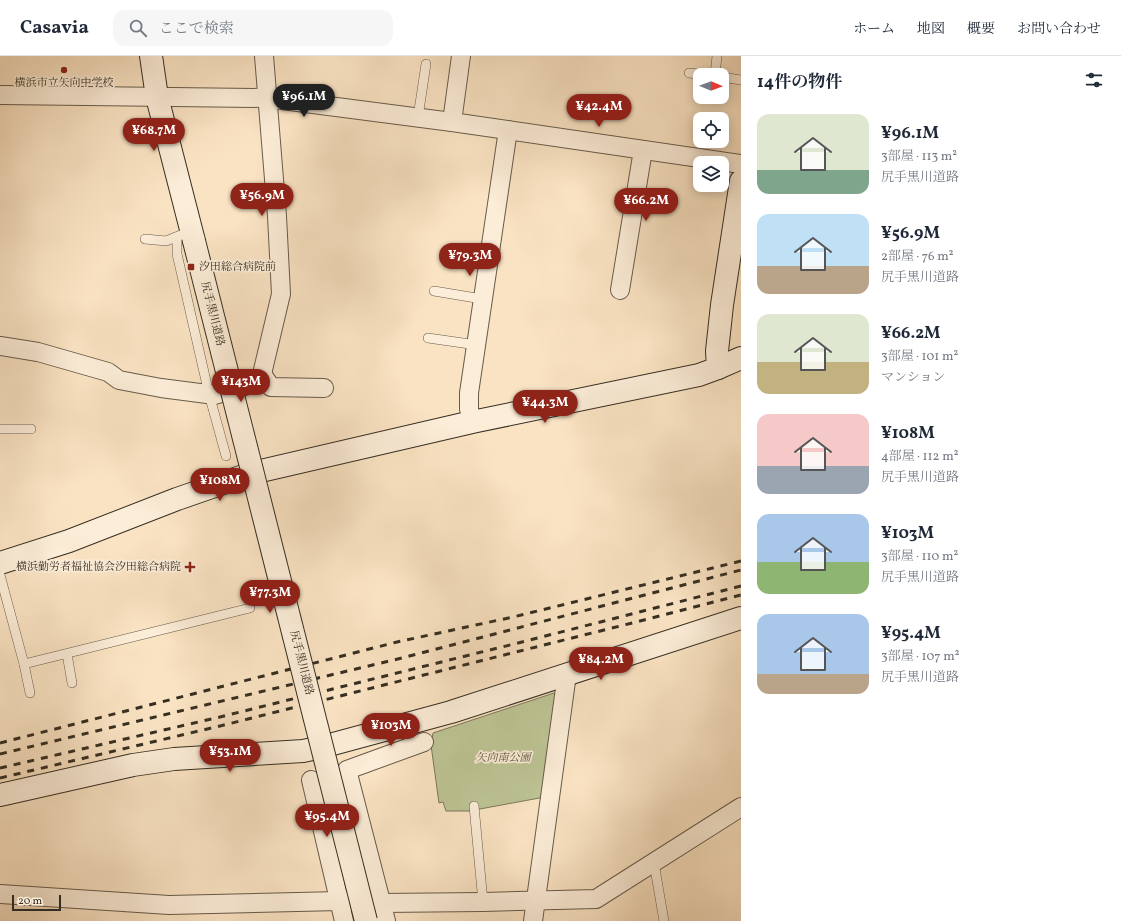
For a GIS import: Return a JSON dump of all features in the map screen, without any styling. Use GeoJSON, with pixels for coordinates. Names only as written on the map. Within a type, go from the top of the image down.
{"type":"FeatureCollection","features":[{"type":"Feature","properties":{"kind":"street","name":"尻手黒川道路"},"geometry":{"type":"LineString","coordinates":[[151,56],[157,97],[187,236],[252,473],[366,921]]}},
{"type":"Feature","properties":{"kind":"street"},"geometry":{"type":"LineString","coordinates":[[0,346],[45,354],[108,372],[119,380],[161,388],[215,395],[258,382],[262,374],[281,294],[277,216],[264,56]]}},
{"type":"Feature","properties":{"kind":"street"},"geometry":{"type":"LineString","coordinates":[[452,122],[460,56]]}},
{"type":"Feature","properties":{"kind":"street"},"geometry":{"type":"LineString","coordinates":[[0,95],[267,98],[418,117],[741,164]]}},
{"type":"Feature","properties":{"kind":"street"},"geometry":{"type":"LineString","coordinates":[[472,422],[469,409],[469,393],[508,130]]}},
{"type":"Feature","properties":{"kind":"street"},"geometry":{"type":"LineString","coordinates":[[620,290],[643,150]]}},
{"type":"Feature","properties":{"kind":"street"},"geometry":{"type":"LineString","coordinates":[[718,368],[717,351],[722,304],[741,181]]}},
{"type":"Feature","properties":{"kind":"street"},"geometry":{"type":"LineString","coordinates":[[0,563],[69,541],[177,499],[252,473],[472,422],[699,375],[741,358]]}},
{"type":"Feature","properties":{"kind":"street"},"geometry":{"type":"LineString","coordinates":[[262,374],[271,387],[324,388]]}},
{"type":"Feature","properties":{"kind":"street"},"geometry":{"type":"LineString","coordinates":[[0,795],[133,765],[174,759],[303,751],[322,747],[451,712],[741,618]]}},
{"type":"Feature","properties":{"kind":"street"},"geometry":{"type":"LineString","coordinates":[[533,921],[567,674]]}},
{"type":"Feature","properties":{"kind":"street"},"geometry":{"type":"LineString","coordinates":[[386,921],[347,770],[424,742]]}},
{"type":"Feature","properties":{"kind":"street"},"geometry":{"type":"LineString","coordinates":[[311,780],[342,914]]}},
{"type":"Feature","properties":{"kind":"street"},"geometry":{"type":"LineString","coordinates":[[0,894],[342,914],[381,903],[596,899],[741,807]]}},
{"type":"Feature","properties":{"kind":"lane"},"geometry":{"type":"LineString","coordinates":[[716,68],[717,56]]}},
{"type":"Feature","properties":{"kind":"lane"},"geometry":{"type":"LineString","coordinates":[[418,117],[426,64]]}},
{"type":"Feature","properties":{"kind":"lane"},"geometry":{"type":"LineString","coordinates":[[689,73],[693,73]]}},
{"type":"Feature","properties":{"kind":"lane"},"geometry":{"type":"LineString","coordinates":[[729,78],[741,80]]}},
{"type":"Feature","properties":{"kind":"lane"},"geometry":{"type":"LineString","coordinates":[[145,239],[166,241],[187,236]]}},
{"type":"Feature","properties":{"kind":"lane"},"geometry":{"type":"LineString","coordinates":[[187,236],[177,254],[209,394],[226,456]]}},
{"type":"Feature","properties":{"kind":"lane"},"geometry":{"type":"LineString","coordinates":[[434,291],[482,299]]}},
{"type":"Feature","properties":{"kind":"lane"},"geometry":{"type":"LineString","coordinates":[[428,338],[477,345]]}},
{"type":"Feature","properties":{"kind":"lane"},"geometry":{"type":"LineString","coordinates":[[0,429],[30,429]]}},
{"type":"Feature","properties":{"kind":"lane"},"geometry":{"type":"LineString","coordinates":[[0,575],[24,664],[30,693]]}},
{"type":"Feature","properties":{"kind":"lane"},"geometry":{"type":"LineString","coordinates":[[24,664],[250,608]]}},
{"type":"Feature","properties":{"kind":"lane"},"geometry":{"type":"LineString","coordinates":[[67,654],[72,683]]}},
{"type":"Feature","properties":{"kind":"lane"},"geometry":{"type":"LineString","coordinates":[[474,806],[483,902]]}},
{"type":"Feature","properties":{"kind":"lane"},"geometry":{"type":"LineString","coordinates":[[654,863],[664,921]]}},
{"type":"Feature","properties":{"kind":"green space","name":"矢向南公園"},"geometry":{"type":"Polygon","coordinates":[[[554,693],[558,695],[545,797],[469,811],[446,811],[443,802],[439,803],[431,745],[433,733],[554,693]]]}},
{"type":"Feature","properties":{"kind":"railway"},"geometry":{"type":"LineString","coordinates":[[0,743],[397,642],[513,617],[741,561]]}},
{"type":"Feature","properties":{"kind":"railway"},"geometry":{"type":"LineString","coordinates":[[0,754],[402,658],[741,570]]}},
{"type":"Feature","properties":{"kind":"railway"},"geometry":{"type":"LineString","coordinates":[[0,768],[220,717],[741,586]]}},
{"type":"Feature","properties":{"kind":"railway"},"geometry":{"type":"LineString","coordinates":[[0,778],[220,726],[741,595]]}},
{"type":"Feature","properties":{"kind":"place","name":"横浜市立矢向中学校"},"geometry":{"type":"Point","coordinates":[64,70]}},
{"type":"Feature","properties":{"kind":"place","name":"汐田総合病院前"},"geometry":{"type":"Point","coordinates":[191,267]}},
{"type":"Feature","properties":{"kind":"place","name":"横浜勤労者福祉協会汐田総合病院"},"geometry":{"type":"Point","coordinates":[190,567]}}]}
